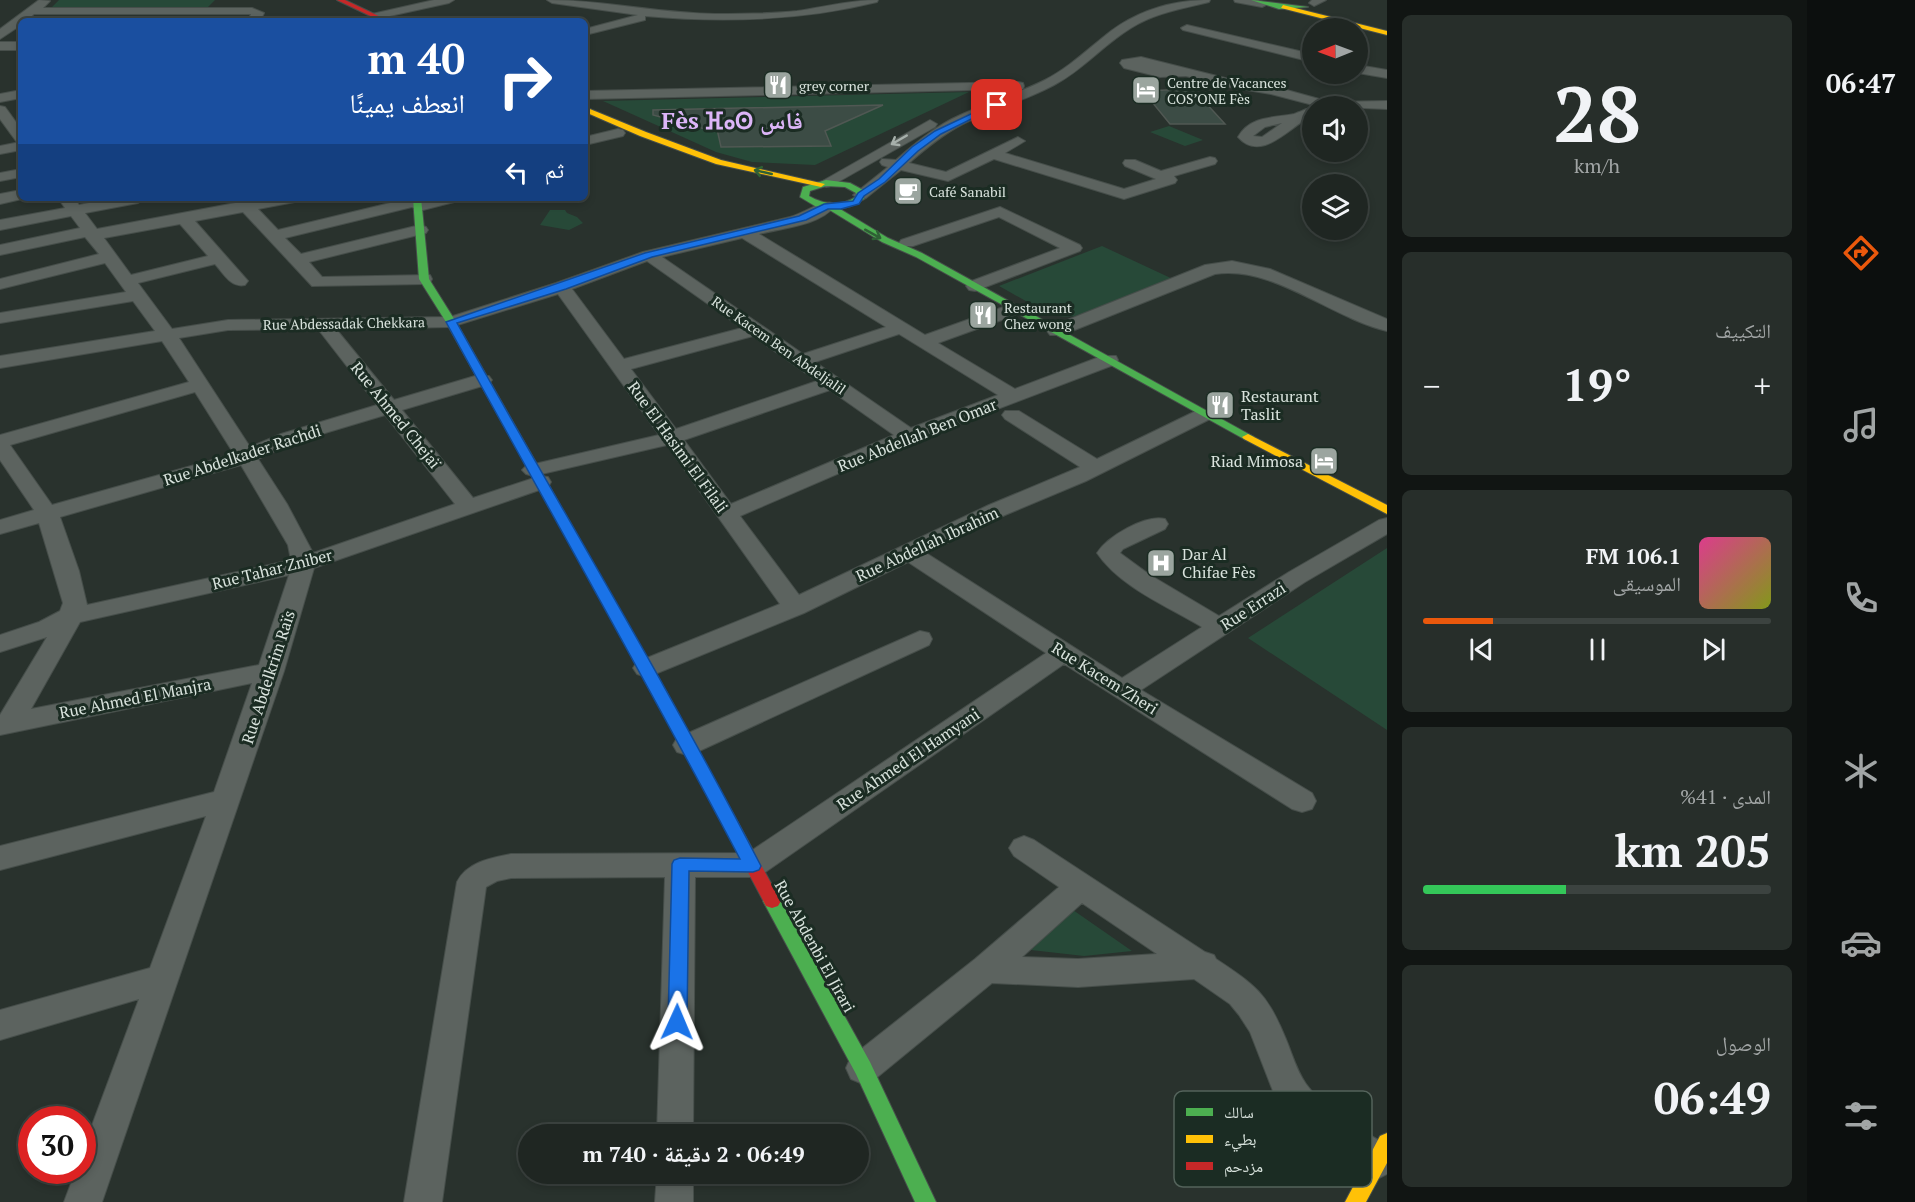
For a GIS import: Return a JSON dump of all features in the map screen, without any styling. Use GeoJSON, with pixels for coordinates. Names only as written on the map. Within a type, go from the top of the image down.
{"type":"FeatureCollection","features":[{"type":"Feature","properties":{"kind":"street"},"geometry":{"type":"LineString","coordinates":[[23,18],[47,0]]}},
{"type":"Feature","properties":{"kind":"street"},"geometry":{"type":"LineString","coordinates":[[208,11],[218,0]]}},
{"type":"Feature","properties":{"kind":"street"},"geometry":{"type":"LineString","coordinates":[[322,0],[374,18]]}},
{"type":"Feature","properties":{"kind":"street"},"geometry":{"type":"LineString","coordinates":[[340,0],[375,18]]}},
{"type":"Feature","properties":{"kind":"street"},"geometry":{"type":"LineString","coordinates":[[381,18],[449,0]]}},
{"type":"Feature","properties":{"kind":"street"},"geometry":{"type":"LineString","coordinates":[[552,0],[713,17],[787,15],[873,0]]}},
{"type":"Feature","properties":{"kind":"street"},"geometry":{"type":"LineString","coordinates":[[585,0],[657,12],[765,11],[811,7],[846,0]]}},
{"type":"Feature","properties":{"kind":"street"},"geometry":{"type":"LineString","coordinates":[[1173,0],[1122,18],[1096,35],[1070,59],[1018,86],[922,127],[824,183],[806,189],[799,196],[829,206],[869,232],[919,255],[1205,414],[1387,510]]}},
{"type":"Feature","properties":{"kind":"street"},"geometry":{"type":"LineString","coordinates":[[829,206],[859,198],[882,181],[915,149],[955,123],[1061,76],[1129,24],[1158,11],[1205,0]]}},
{"type":"Feature","properties":{"kind":"street"},"geometry":{"type":"LineString","coordinates":[[1239,0],[1283,7],[1387,33]]}},
{"type":"Feature","properties":{"kind":"street"},"geometry":{"type":"LineString","coordinates":[[1283,7],[1298,8],[1315,2],[1350,18],[1387,27]]}},
{"type":"Feature","properties":{"kind":"street"},"geometry":{"type":"LineString","coordinates":[[32,11],[257,12],[256,18]]}},
{"type":"Feature","properties":{"kind":"street"},"geometry":{"type":"LineString","coordinates":[[101,18],[109,11]]}},
{"type":"Feature","properties":{"kind":"street"},"geometry":{"type":"LineString","coordinates":[[179,18],[186,11]]}},
{"type":"Feature","properties":{"kind":"street"},"geometry":{"type":"LineString","coordinates":[[588,29],[657,12]]}},
{"type":"Feature","properties":{"kind":"street"},"geometry":{"type":"LineString","coordinates":[[0,35],[18,22]]}},
{"type":"Feature","properties":{"kind":"street"},"geometry":{"type":"LineString","coordinates":[[1187,28],[1302,56]]}},
{"type":"Feature","properties":{"kind":"street"},"geometry":{"type":"LineString","coordinates":[[0,46],[18,46]]}},
{"type":"Feature","properties":{"kind":"street"},"geometry":{"type":"LineString","coordinates":[[1368,71],[1387,74]]}},
{"type":"Feature","properties":{"kind":"street"},"geometry":{"type":"LineString","coordinates":[[1184,73],[1229,84],[1272,90],[1302,99]]}},
{"type":"Feature","properties":{"kind":"street"},"geometry":{"type":"LineString","coordinates":[[588,95],[1018,86]]}},
{"type":"Feature","properties":{"kind":"street"},"geometry":{"type":"LineString","coordinates":[[0,98],[18,95]]}},
{"type":"Feature","properties":{"kind":"street"},"geometry":{"type":"LineString","coordinates":[[1368,105],[1387,105]]}},
{"type":"Feature","properties":{"kind":"street"},"geometry":{"type":"LineString","coordinates":[[0,110],[18,134]]}},
{"type":"Feature","properties":{"kind":"street"},"geometry":{"type":"LineString","coordinates":[[588,110],[643,134],[719,162],[824,183],[847,185],[856,189],[859,198],[869,212]]}},
{"type":"Feature","properties":{"kind":"street"},"geometry":{"type":"LineString","coordinates":[[588,119],[712,171],[746,182]]}},
{"type":"Feature","properties":{"kind":"street"},"geometry":{"type":"LineString","coordinates":[[588,140],[618,133]]}},
{"type":"Feature","properties":{"kind":"street"},"geometry":{"type":"LineString","coordinates":[[870,158],[948,177],[1018,141]]}},
{"type":"Feature","properties":{"kind":"street"},"geometry":{"type":"LineString","coordinates":[[0,150],[18,147]]}},
{"type":"Feature","properties":{"kind":"street"},"geometry":{"type":"LineString","coordinates":[[993,154],[1124,194],[1170,180],[1130,163]]}},
{"type":"Feature","properties":{"kind":"street"},"geometry":{"type":"LineString","coordinates":[[1160,176],[1210,161]]}},
{"type":"Feature","properties":{"kind":"street"},"geometry":{"type":"LineString","coordinates":[[0,177],[18,173]]}},
{"type":"Feature","properties":{"kind":"street"},"geometry":{"type":"LineString","coordinates":[[0,199],[18,196]]}},
{"type":"Feature","properties":{"kind":"street"},"geometry":{"type":"LineString","coordinates":[[0,225],[70,204],[104,201]]}},
{"type":"Feature","properties":{"kind":"street"},"geometry":{"type":"LineString","coordinates":[[179,201],[188,217],[239,281]]}},
{"type":"Feature","properties":{"kind":"street"},"geometry":{"type":"LineString","coordinates":[[0,250],[188,217],[254,202],[274,236],[318,282],[424,279]]}},
{"type":"Feature","properties":{"kind":"street"},"geometry":{"type":"LineString","coordinates":[[274,236],[418,202]]}},
{"type":"Feature","properties":{"kind":"street","name":"Rue Abdenbi El Jirari"},"geometry":{"type":"LineString","coordinates":[[418,202],[424,279],[452,322],[482,380],[646,668],[863,1068],[926,1202]]}},
{"type":"Feature","properties":{"kind":"street"},"geometry":{"type":"LineString","coordinates":[[70,204],[168,336],[200,385],[299,545],[304,564]]}},
{"type":"Feature","properties":{"kind":"street","name":"Rue Abdessadak Chekkara"},"geometry":{"type":"LineString","coordinates":[[0,362],[228,325],[452,322],[649,255],[802,218],[829,206]]}},
{"type":"Feature","properties":{"kind":"street"},"geometry":{"type":"LineString","coordinates":[[907,243],[1000,212],[1074,248],[975,286]]}},
{"type":"Feature","properties":{"kind":"street"},"geometry":{"type":"LineString","coordinates":[[883,222],[919,255]]}},
{"type":"Feature","properties":{"kind":"street"},"geometry":{"type":"LineString","coordinates":[[298,260],[420,230]]}},
{"type":"Feature","properties":{"kind":"street"},"geometry":{"type":"LineString","coordinates":[[744,232],[922,342],[1095,467]]}},
{"type":"Feature","properties":{"kind":"street","name":"Rue Kacem Ben Abdeljalil"},"geometry":{"type":"LineString","coordinates":[[649,255],[909,436]]}},
{"type":"Feature","properties":{"kind":"street"},"geometry":{"type":"LineString","coordinates":[[0,284],[108,257]]}},
{"type":"Feature","properties":{"kind":"street"},"geometry":{"type":"LineString","coordinates":[[0,318],[132,288],[219,258]]}},
{"type":"Feature","properties":{"kind":"street"},"geometry":{"type":"LineString","coordinates":[[1056,331],[1211,269],[1224,266],[1241,267],[1264,273],[1387,326]]}},
{"type":"Feature","properties":{"kind":"street","name":"Rue El Hasimi El Filali"},"geometry":{"type":"LineString","coordinates":[[562,286],[795,607]]}},
{"type":"Feature","properties":{"kind":"street"},"geometry":{"type":"LineString","coordinates":[[922,342],[1016,309]]}},
{"type":"Feature","properties":{"kind":"street","name":"Rue Ahmed Chejaï"},"geometry":{"type":"LineString","coordinates":[[323,324],[468,506]]}},
{"type":"Feature","properties":{"kind":"street"},"geometry":{"type":"LineString","coordinates":[[802,360],[900,328]]}},
{"type":"Feature","properties":{"kind":"street"},"geometry":{"type":"LineString","coordinates":[[620,366],[758,329]]}},
{"type":"Feature","properties":{"kind":"street","name":"Rue Abdellah Ben Omar"},"geometry":{"type":"LineString","coordinates":[[727,514],[909,436],[1013,406],[1109,360]]}},
{"type":"Feature","properties":{"kind":"street","name":"Rue Abdelkader Rachdi"},"geometry":{"type":"LineString","coordinates":[[0,527],[246,457],[288,438],[482,380]]}},
{"type":"Feature","properties":{"kind":"street","name":"Rue Tahar Zniber"},"geometry":{"type":"LineString","coordinates":[[0,644],[48,628],[71,616],[304,564],[468,506],[536,476],[671,438],[833,382]]}},
{"type":"Feature","properties":{"kind":"street"},"geometry":{"type":"LineString","coordinates":[[5,724],[71,616],[75,603],[48,515],[0,443],[200,385]]}},
{"type":"Feature","properties":{"kind":"street","name":"Rue Abdellah Ibrahim"},"geometry":{"type":"LineString","coordinates":[[646,668],[795,607],[1205,414]]}},
{"type":"Feature","properties":{"kind":"street"},"geometry":{"type":"LineString","coordinates":[[1156,524],[1115,544],[1108,553],[1110,557],[1125,570],[1220,627]]}},
{"type":"Feature","properties":{"kind":"street","name":"Rue Errazi"},"geometry":{"type":"LineString","coordinates":[[1122,690],[1297,577],[1387,525]]}},
{"type":"Feature","properties":{"kind":"street","name":"Rue Kacem Zheri"},"geometry":{"type":"LineString","coordinates":[[910,553],[1063,653],[1302,801]]}},
{"type":"Feature","properties":{"kind":"street","name":"Rue Abdelkrim Raïs"},"geometry":{"type":"LineString","coordinates":[[83,1202],[160,979],[226,801],[271,671],[304,564]]}},
{"type":"Feature","properties":{"kind":"street"},"geometry":{"type":"LineString","coordinates":[[687,745],[920,639]]}},
{"type":"Feature","properties":{"kind":"street","name":"Rue Ahmed El Hamyani"},"geometry":{"type":"LineString","coordinates":[[753,866],[1063,653]]}},
{"type":"Feature","properties":{"kind":"street","name":"Rue Ahmed El Manjra"},"geometry":{"type":"LineString","coordinates":[[5,724],[271,671]]}},
{"type":"Feature","properties":{"kind":"street"},"geometry":{"type":"LineString","coordinates":[[0,858],[226,801]]}},
{"type":"Feature","properties":{"kind":"street"},"geometry":{"type":"LineString","coordinates":[[1024,848],[1203,965],[1242,994],[1257,1010],[1266,1026],[1286,1082],[1292,1091]]}},
{"type":"Feature","properties":{"kind":"street"},"geometry":{"type":"LineString","coordinates":[[675,1124],[680,864]]}},
{"type":"Feature","properties":{"kind":"street"},"geometry":{"type":"LineString","coordinates":[[423,1202],[472,882],[477,876],[491,870],[511,866],[680,864],[753,866]]}},
{"type":"Feature","properties":{"kind":"street"},"geometry":{"type":"LineString","coordinates":[[863,1068],[986,969],[1080,886]]}},
{"type":"Feature","properties":{"kind":"street"},"geometry":{"type":"LineString","coordinates":[[986,969],[1078,973],[1203,965]]}},
{"type":"Feature","properties":{"kind":"street"},"geometry":{"type":"LineString","coordinates":[[0,1025],[160,979]]}},
{"type":"Feature","properties":{"kind":"street"},"geometry":{"type":"LineString","coordinates":[[1372,1172],[1383,1152]]}},
{"type":"Feature","properties":{"kind":"street"},"geometry":{"type":"LineString","coordinates":[[674,1202],[675,1184]]}},
{"type":"Feature","properties":{"kind":"street"},"geometry":{"type":"LineString","coordinates":[[1355,1202],[1363,1187]]}},
{"type":"Feature","properties":{"kind":"green space"},"geometry":{"type":"Polygon","coordinates":[[[59,0],[215,0],[205,10],[49,10],[59,0]]]}},
{"type":"Feature","properties":{"kind":"green space"},"geometry":{"type":"Polygon","coordinates":[[[969,92],[815,165],[752,162],[716,152],[603,101],[969,92]]]}},
{"type":"Feature","properties":{"kind":"green space"},"geometry":{"type":"Polygon","coordinates":[[[1169,126],[1203,140],[1185,146],[1150,132],[1169,126]]]}},
{"type":"Feature","properties":{"kind":"green space"},"geometry":{"type":"Polygon","coordinates":[[[550,210],[565,210],[583,223],[569,230],[540,225],[550,210]]]}},
{"type":"Feature","properties":{"kind":"green space"},"geometry":{"type":"Polygon","coordinates":[[[1102,246],[1175,280],[1096,312],[1065,316],[1045,311],[999,286],[1102,246]]]}},
{"type":"Feature","properties":{"kind":"green space"},"geometry":{"type":"Polygon","coordinates":[[[1387,548],[1387,730],[1248,638],[1387,548]]]}},
{"type":"Feature","properties":{"kind":"green space"},"geometry":{"type":"Polygon","coordinates":[[[1073,910],[1132,951],[1084,956],[1031,950],[1073,910]]]}},
{"type":"Feature","properties":{"kind":"building"},"geometry":{"type":"Polygon","coordinates":[[[1193,89],[1225,124],[1170,124],[1143,91],[1193,89]]]}},
{"type":"Feature","properties":{"kind":"building"},"geometry":{"type":"Polygon","coordinates":[[[883,105],[825,131],[831,146],[721,147],[717,129],[705,129],[653,115],[653,110],[883,105]]]}},
{"type":"Feature","properties":{"kind":"traffic: fast"},"geometry":{"type":"LineString","coordinates":[[1254,0],[1279,7],[1305,7]]}},
{"type":"Feature","properties":{"kind":"traffic: fast"},"geometry":{"type":"LineString","coordinates":[[826,183],[847,185],[860,192],[861,197],[847,205],[833,207],[818,204],[804,197],[806,189],[826,183]]}},
{"type":"Feature","properties":{"kind":"traffic: fast"},"geometry":{"type":"LineString","coordinates":[[417,201],[424,279],[451,322],[661,695]]}},
{"type":"Feature","properties":{"kind":"traffic: fast"},"geometry":{"type":"LineString","coordinates":[[831,207],[885,240],[919,255],[1248,437]]}},
{"type":"Feature","properties":{"kind":"traffic: fast"},"geometry":{"type":"LineString","coordinates":[[772,901],[863,1068],[926,1202]]}},
{"type":"Feature","properties":{"kind":"traffic: slow"},"geometry":{"type":"LineString","coordinates":[[1283,7],[1387,33]]}},
{"type":"Feature","properties":{"kind":"traffic: slow"},"geometry":{"type":"LineString","coordinates":[[588,110],[643,134],[719,162],[821,184]]}},
{"type":"Feature","properties":{"kind":"traffic: slow"},"geometry":{"type":"LineString","coordinates":[[1248,437],[1387,510]]}},
{"type":"Feature","properties":{"kind":"traffic: slow"},"geometry":{"type":"LineString","coordinates":[[1372,1171],[1387,1143]]}},
{"type":"Feature","properties":{"kind":"traffic: slow"},"geometry":{"type":"LineString","coordinates":[[1355,1202],[1363,1187]]}},
{"type":"Feature","properties":{"kind":"traffic: jam"},"geometry":{"type":"LineString","coordinates":[[340,0],[379,18]]}},
{"type":"Feature","properties":{"kind":"traffic: jam"},"geometry":{"type":"LineString","coordinates":[[661,695],[772,901]]}},
{"type":"Feature","properties":{"kind":"place","name":"grey corner"},"geometry":{"type":"Point","coordinates":[778,85]}},
{"type":"Feature","properties":{"kind":"place","name":"Centre de Vacances COS’ONE Fès"},"geometry":{"type":"Point","coordinates":[1146,90]}},
{"type":"Feature","properties":{"kind":"place","name":"Café Sanabil"},"geometry":{"type":"Point","coordinates":[908,191]}},
{"type":"Feature","properties":{"kind":"place","name":"Restaurant Chez wong"},"geometry":{"type":"Point","coordinates":[983,315]}},
{"type":"Feature","properties":{"kind":"place","name":"Restaurant Taslit"},"geometry":{"type":"Point","coordinates":[1220,405]}},
{"type":"Feature","properties":{"kind":"place","name":"Riad Mimosa"},"geometry":{"type":"Point","coordinates":[1324,461]}},
{"type":"Feature","properties":{"kind":"place","name":"Dar Al Chifae Fès"},"geometry":{"type":"Point","coordinates":[1161,563]}},
{"type":"Feature","properties":{"kind":"district","name":"Fès ⴼⴰⵙ فاس"},"geometry":{"type":"Point","coordinates":[732,120]}},
{"type":"Feature","properties":{"kind":"route"},"geometry":{"type":"LineString","coordinates":[[677,1022],[680,864],[753,866],[646,668],[532,470],[452,322],[649,255],[810,216],[827,206],[850,205],[860,200],[861,195],[882,181],[915,149],[938,133],[997,105]]}}]}
